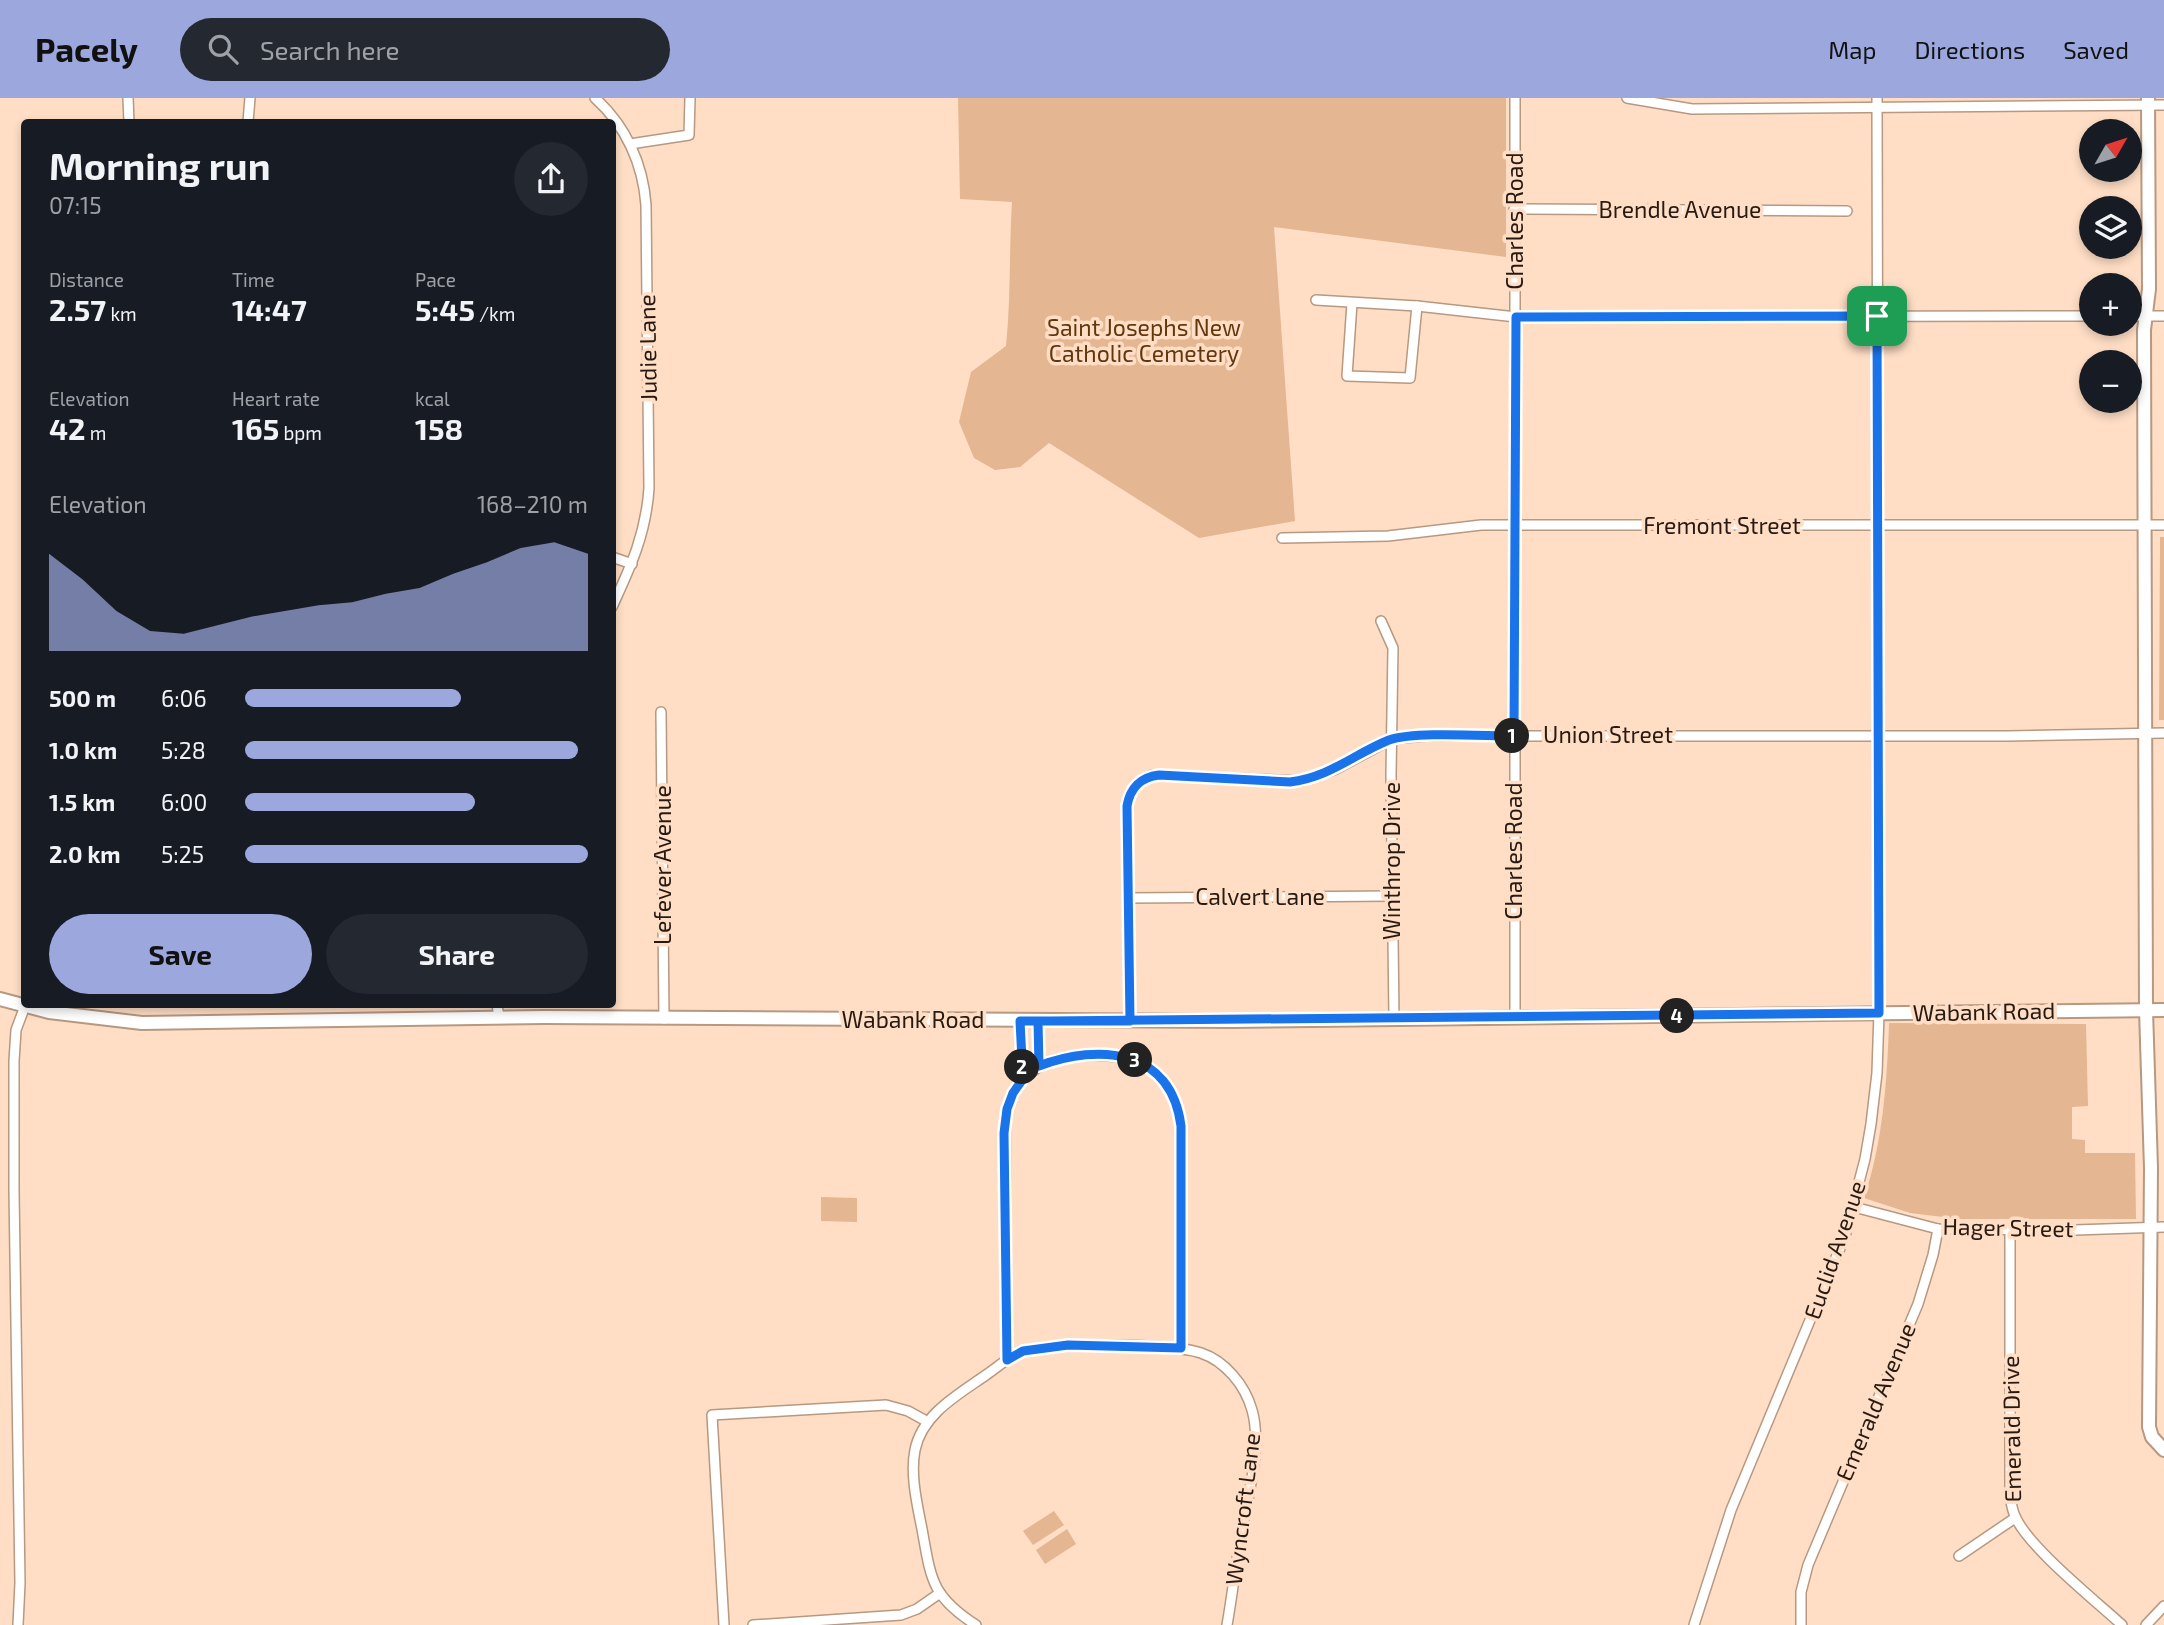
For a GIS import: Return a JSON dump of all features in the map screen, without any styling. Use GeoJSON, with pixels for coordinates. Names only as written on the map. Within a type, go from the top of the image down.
{"type":"FeatureCollection","features":[{"type":"Feature","properties":{"kind":"street"},"geometry":{"type":"LineString","coordinates":[[128,98],[129,119]]}},
{"type":"Feature","properties":{"kind":"street"},"geometry":{"type":"LineString","coordinates":[[248,119],[250,98]]}},
{"type":"Feature","properties":{"kind":"street","name":"Judie Lane"},"geometry":{"type":"LineString","coordinates":[[595,98],[614,119]]}},
{"type":"Feature","properties":{"kind":"street"},"geometry":{"type":"LineString","coordinates":[[630,144],[689,135],[690,98]]}},
{"type":"Feature","properties":{"kind":"street","name":"Charles Road"},"geometry":{"type":"LineString","coordinates":[[1515,98],[1515,1016]]}},
{"type":"Feature","properties":{"kind":"street"},"geometry":{"type":"LineString","coordinates":[[1627,98],[1692,109],[1877,103],[2148,102],[2164,106]]}},
{"type":"Feature","properties":{"kind":"street"},"geometry":{"type":"LineString","coordinates":[[2148,102],[2149,289],[2146,316],[2144,525],[2146,1010],[2151,1159],[2157,1227],[2149,1427],[2152,1437],[2164,1450]]}},
{"type":"Feature","properties":{"kind":"street","name":"Euclid Avenue"},"geometry":{"type":"LineString","coordinates":[[1694,1625],[1731,1510],[1835,1264],[1854,1207],[1871,1124],[1877,1073],[1879,1013],[1877,103]]}},
{"type":"Feature","properties":{"kind":"street","name":"Judie Lane"},"geometry":{"type":"LineString","coordinates":[[616,122],[639,163],[646,205],[649,488],[646,522],[632,564],[616,598]]}},
{"type":"Feature","properties":{"kind":"street","name":"Brendle Avenue"},"geometry":{"type":"LineString","coordinates":[[1514,209],[1847,211]]}},
{"type":"Feature","properties":{"kind":"street"},"geometry":{"type":"LineString","coordinates":[[1316,300],[1417,306],[1516,317],[2079,316]]}},
{"type":"Feature","properties":{"kind":"street"},"geometry":{"type":"LineString","coordinates":[[1352,303],[1347,376],[1410,379],[1417,306]]}},
{"type":"Feature","properties":{"kind":"street"},"geometry":{"type":"LineString","coordinates":[[2142,316],[2164,316]]}},
{"type":"Feature","properties":{"kind":"street","name":"Fremont Street"},"geometry":{"type":"LineString","coordinates":[[1282,538],[1388,536],[1481,525],[2164,525]]}},
{"type":"Feature","properties":{"kind":"street"},"geometry":{"type":"LineString","coordinates":[[616,558],[632,564]]}},
{"type":"Feature","properties":{"kind":"street","name":"Winthrop Drive"},"geometry":{"type":"LineString","coordinates":[[1381,621],[1393,648],[1394,1019]]}},
{"type":"Feature","properties":{"kind":"street","name":"Lefever Avenue"},"geometry":{"type":"LineString","coordinates":[[661,712],[664,1020]]}},
{"type":"Feature","properties":{"kind":"street","name":"Union Street"},"geometry":{"type":"LineString","coordinates":[[1130,1021],[1127,806],[1131,792],[1144,779],[1159,775],[1301,781],[1336,769],[1392,739],[1425,736],[2008,736],[2164,733]]}},
{"type":"Feature","properties":{"kind":"street","name":"Calvert Lane"},"geometry":{"type":"LineString","coordinates":[[1128,898],[1392,896]]}},
{"type":"Feature","properties":{"kind":"street","name":"Wabank Road"},"geometry":{"type":"LineString","coordinates":[[0,999],[21,1005]]}},
{"type":"Feature","properties":{"kind":"street"},"geometry":{"type":"LineString","coordinates":[[18,1625],[20,1583],[14,1061],[16,1030],[24,1008]]}},
{"type":"Feature","properties":{"kind":"street","name":"Wabank Road"},"geometry":{"type":"LineString","coordinates":[[33,1008],[142,1023],[499,1018],[1130,1021],[2164,1010]]}},
{"type":"Feature","properties":{"kind":"street"},"geometry":{"type":"LineString","coordinates":[[498,1008],[499,1018]]}},
{"type":"Feature","properties":{"kind":"street"},"geometry":{"type":"LineString","coordinates":[[1020,1021],[1023,1079]]}},
{"type":"Feature","properties":{"kind":"street"},"geometry":{"type":"LineString","coordinates":[[1038,1021],[1039,1066]]}},
{"type":"Feature","properties":{"kind":"street"},"geometry":{"type":"LineString","coordinates":[[1007,1360],[1005,1118],[1013,1093],[1023,1079],[1039,1066],[1065,1056],[1130,1057],[1151,1068],[1165,1081],[1175,1098],[1181,1126],[1181,1348]]}},
{"type":"Feature","properties":{"kind":"street","name":"Hager Street"},"geometry":{"type":"LineString","coordinates":[[1854,1207],[1938,1228],[2010,1230],[2157,1227]]}},
{"type":"Feature","properties":{"kind":"street","name":"Emerald Avenue"},"geometry":{"type":"LineString","coordinates":[[1801,1625],[1801,1592],[1806,1572],[1918,1304],[1938,1228]]}},
{"type":"Feature","properties":{"kind":"street","name":"Emerald Drive"},"geometry":{"type":"LineString","coordinates":[[2010,1230],[2010,1495],[2015,1518],[2042,1551],[2122,1625]]}},
{"type":"Feature","properties":{"kind":"street","name":"Wyncroft Lane"},"geometry":{"type":"LineString","coordinates":[[976,1625],[949,1607],[930,1571],[914,1480],[915,1448],[928,1422],[943,1406],[1007,1360],[1023,1351],[1068,1345],[1181,1348],[1201,1353],[1226,1368],[1243,1390],[1255,1423],[1251,1475],[1227,1625]]}},
{"type":"Feature","properties":{"kind":"street"},"geometry":{"type":"LineString","coordinates":[[724,1625],[712,1415],[886,1405],[928,1422]]}},
{"type":"Feature","properties":{"kind":"street"},"geometry":{"type":"LineString","coordinates":[[1959,1556],[2015,1518]]}},
{"type":"Feature","properties":{"kind":"street"},"geometry":{"type":"LineString","coordinates":[[753,1625],[901,1615],[917,1609],[940,1593]]}},
{"type":"Feature","properties":{"kind":"street"},"geometry":{"type":"LineString","coordinates":[[2146,1625],[2164,1606]]}},
{"type":"Feature","properties":{"kind":"green space","name":"Saint Josephs New Catholic Cemetery"},"geometry":{"type":"Polygon","coordinates":[[[958,98],[1506,98],[1506,257],[1274,227],[1295,521],[1199,538],[1049,443],[1020,467],[995,470],[974,458],[959,422],[971,372],[1006,346],[1012,202],[960,199],[958,98]]]}},
{"type":"Feature","properties":{"kind":"green space"},"geometry":{"type":"Polygon","coordinates":[[[2160,537],[2164,537],[2164,720],[2159,720],[2160,537]]]}},
{"type":"Feature","properties":{"kind":"green space"},"geometry":{"type":"Polygon","coordinates":[[[1889,1023],[2086,1024],[2088,1106],[2072,1107],[2072,1139],[2085,1140],[2085,1153],[2135,1153],[2136,1219],[1959,1219],[1910,1213],[1864,1198],[1876,1155],[1883,1112],[1889,1023]]]}},
{"type":"Feature","properties":{"kind":"green space"},"geometry":{"type":"Polygon","coordinates":[[[821,1197],[857,1198],[857,1222],[821,1221],[821,1197]]]}},
{"type":"Feature","properties":{"kind":"green space"},"geometry":{"type":"Polygon","coordinates":[[[1054,1511],[1064,1525],[1033,1545],[1023,1531],[1054,1511]]]}},
{"type":"Feature","properties":{"kind":"green space"},"geometry":{"type":"Polygon","coordinates":[[[1067,1529],[1076,1544],[1045,1564],[1036,1550],[1067,1529]]]}},
{"type":"Feature","properties":{"kind":"route"},"geometry":{"type":"LineString","coordinates":[[1877,316],[1516,317],[1514,736],[1425,736],[1392,739],[1336,769],[1301,781],[1152,775],[1137,784],[1131,792],[1127,806],[1128,929],[1130,1021],[1050,1021],[1038,1021],[1020,1021],[1023,1079],[1013,1093],[1007,1109],[1004,1133],[1007,1360],[1023,1351],[1068,1345],[1181,1348],[1181,1126],[1175,1098],[1165,1081],[1151,1068],[1130,1057],[1065,1056],[1039,1066],[1038,1021],[1050,1021],[1313,1020],[1879,1013],[1877,316]]}}]}
